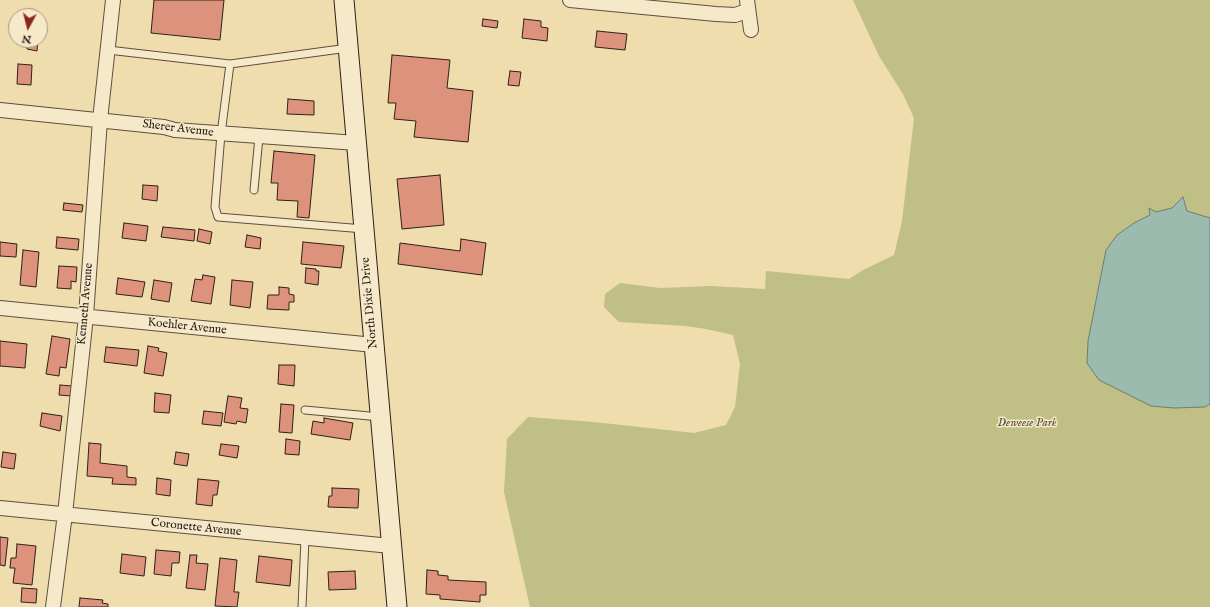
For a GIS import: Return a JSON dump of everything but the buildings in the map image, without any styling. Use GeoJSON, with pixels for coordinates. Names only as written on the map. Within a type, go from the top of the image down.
{"type":"FeatureCollection","features":[{"type":"Feature","properties":{"kind":"main road","name":"North Dixie Drive"},"geometry":{"type":"LineString","coordinates":[[344,0],[397,607]]}},
{"type":"Feature","properties":{"kind":"street","name":"Kenneth Avenue"},"geometry":{"type":"LineString","coordinates":[[53,607],[65,514],[86,316],[100,120],[113,0]]}},
{"type":"Feature","properties":{"kind":"street"},"geometry":{"type":"LineString","coordinates":[[570,0],[735,15],[747,6],[751,30]]}},
{"type":"Feature","properties":{"kind":"street","name":"Sherer Avenue"},"geometry":{"type":"LineString","coordinates":[[0,110],[164,127],[175,130],[357,144]]}},
{"type":"Feature","properties":{"kind":"street","name":"Koehler Avenue"},"geometry":{"type":"LineString","coordinates":[[0,308],[374,345]]}},
{"type":"Feature","properties":{"kind":"street","name":"Coronette Avenue"},"geometry":{"type":"LineString","coordinates":[[0,508],[305,539],[391,546]]}},
{"type":"Feature","properties":{"kind":"lane"},"geometry":{"type":"LineString","coordinates":[[108,50],[230,64],[348,48]]}},
{"type":"Feature","properties":{"kind":"lane"},"geometry":{"type":"LineString","coordinates":[[230,64],[221,134],[215,207],[218,217],[364,229]]}},
{"type":"Feature","properties":{"kind":"lane"},"geometry":{"type":"LineString","coordinates":[[254,190],[259,137]]}},
{"type":"Feature","properties":{"kind":"lane"},"geometry":{"type":"LineString","coordinates":[[305,410],[380,417]]}},
{"type":"Feature","properties":{"kind":"lane"},"geometry":{"type":"LineString","coordinates":[[302,607],[305,539]]}},
{"type":"Feature","properties":{"kind":"green space","name":"Deweese Park"},"geometry":{"type":"Polygon","coordinates":[[[853,0],[1210,0],[1210,607],[530,607],[504,492],[507,439],[528,417],[594,422],[694,433],[726,425],[735,407],[740,364],[733,335],[686,326],[619,322],[604,307],[605,294],[620,283],[660,288],[712,286],[765,289],[766,271],[849,279],[863,270],[894,255],[902,221],[914,118],[903,94],[879,56],[853,0]]]}},
{"type":"Feature","properties":{"kind":"shaded area"},"geometry":{"type":"Polygon","coordinates":[[[1183,197],[1187,211],[1210,218],[1210,404],[1205,407],[1174,408],[1151,406],[1099,380],[1087,363],[1088,341],[1106,250],[1117,235],[1134,223],[1150,215],[1149,208],[1156,212],[1172,208],[1183,197]]]}}]}
